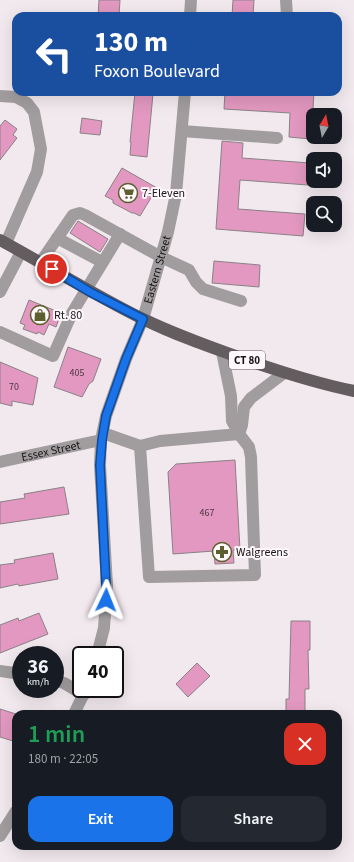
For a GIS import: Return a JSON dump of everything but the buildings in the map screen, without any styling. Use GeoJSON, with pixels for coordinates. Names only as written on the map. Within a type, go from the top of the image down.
{"type":"FeatureCollection","features":[{"type":"Feature","properties":{"kind":"main road","name":"CT 80"},"geometry":{"type":"LineString","coordinates":[[3,241],[86,289],[143,319],[191,341],[284,373],[329,386],[354,391]]}},
{"type":"Feature","properties":{"kind":"street"},"geometry":{"type":"LineString","coordinates":[[190,12],[191,0]]}},
{"type":"Feature","properties":{"kind":"street"},"geometry":{"type":"LineString","coordinates":[[286,0],[286,12]]}},
{"type":"Feature","properties":{"kind":"street"},"geometry":{"type":"LineString","coordinates":[[0,96],[16,97],[27,103],[34,112],[41,149],[37,172],[3,241]]}},
{"type":"Feature","properties":{"kind":"street","name":"Eastern Street"},"geometry":{"type":"LineString","coordinates":[[100,646],[104,628],[106,585],[100,465],[102,436],[108,410],[126,359],[143,319],[161,257],[176,194],[185,96]]}},
{"type":"Feature","properties":{"kind":"street"},"geometry":{"type":"LineString","coordinates":[[182,131],[277,138]]}},
{"type":"Feature","properties":{"kind":"street"},"geometry":{"type":"LineString","coordinates":[[40,263],[73,215],[80,213],[161,257],[189,270],[196,282],[203,289],[241,301]]}},
{"type":"Feature","properties":{"kind":"street"},"geometry":{"type":"LineString","coordinates":[[0,332],[53,356],[72,313],[120,234]]}},
{"type":"Feature","properties":{"kind":"street"},"geometry":{"type":"LineString","coordinates":[[57,238],[102,262]]}},
{"type":"Feature","properties":{"kind":"street"},"geometry":{"type":"LineString","coordinates":[[0,292],[21,252]]}},
{"type":"Feature","properties":{"kind":"street"},"geometry":{"type":"LineString","coordinates":[[140,446],[149,577],[255,575],[252,456],[249,447],[239,434],[232,421],[231,396],[222,352]]}},
{"type":"Feature","properties":{"kind":"street"},"geometry":{"type":"LineString","coordinates":[[239,434],[242,425],[244,407],[251,398],[284,373]]}},
{"type":"Feature","properties":{"kind":"street"},"geometry":{"type":"LineString","coordinates":[[102,436],[140,446],[160,441],[239,434]]}},
{"type":"Feature","properties":{"kind":"street","name":"Essex Street"},"geometry":{"type":"LineString","coordinates":[[0,462],[102,436]]}},
{"type":"Feature","properties":{"kind":"street"},"geometry":{"type":"LineString","coordinates":[[0,671],[12,673]]}},
{"type":"Feature","properties":{"kind":"street"},"geometry":{"type":"LineString","coordinates":[[76,710],[82,698]]}},
{"type":"Feature","properties":{"kind":"street"},"geometry":{"type":"LineString","coordinates":[[0,836],[12,817]]}},
{"type":"Feature","properties":{"kind":"place","name":"7-Eleven"},"geometry":{"type":"Point","coordinates":[128,193]}},
{"type":"Feature","properties":{"kind":"place","name":"Rt. 80"},"geometry":{"type":"Point","coordinates":[40,315]}},
{"type":"Feature","properties":{"kind":"place","name":"Walgreens"},"geometry":{"type":"Point","coordinates":[222,552]}},
{"type":"Feature","properties":{"kind":"route"},"geometry":{"type":"LineString","coordinates":[[52,269],[90,292],[143,319],[126,359],[106,416],[102,440],[100,465],[106,600]]}}]}
